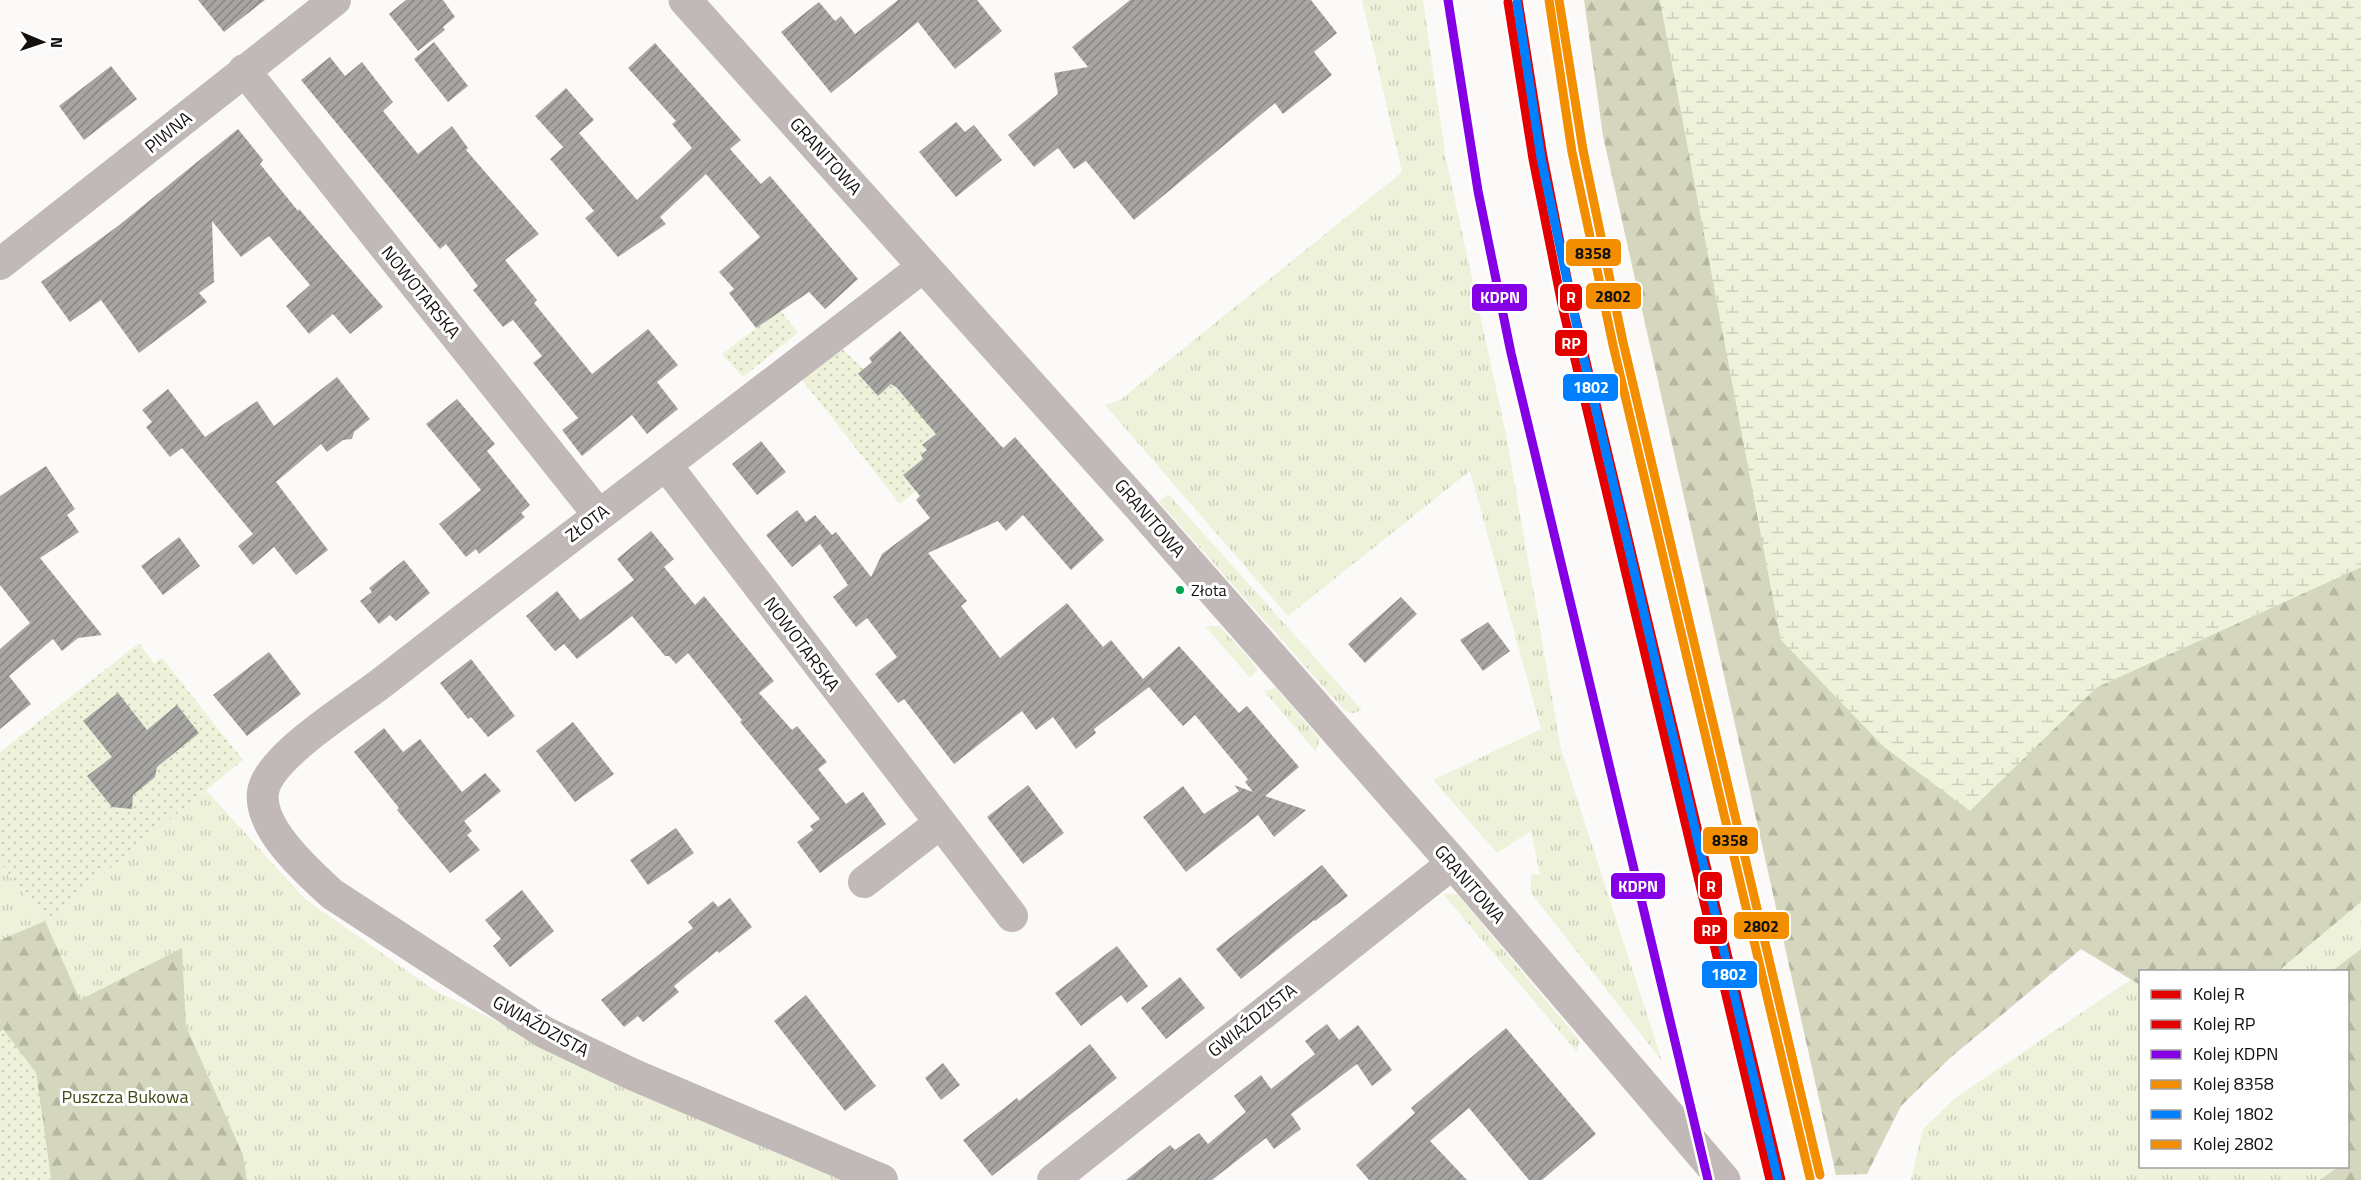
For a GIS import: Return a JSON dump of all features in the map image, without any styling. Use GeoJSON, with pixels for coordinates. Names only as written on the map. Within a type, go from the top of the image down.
{"type":"FeatureCollection","features":[{"type":"Feature","properties":{"kind":"street","name":"PIWNA"},"geometry":{"type":"LineString","coordinates":[[0,264],[336,0]]}},
{"type":"Feature","properties":{"kind":"street","name":"GRANITOWA"},"geometry":{"type":"LineString","coordinates":[[685,0],[1453,863],[1724,1180]]}},
{"type":"Feature","properties":{"kind":"street","name":"NOWOTARSKA"},"geometry":{"type":"LineString","coordinates":[[244,70],[598,514]]}},
{"type":"Feature","properties":{"kind":"street","name":"ZŁOTA"},"geometry":{"type":"LineString","coordinates":[[263,791],[280,760],[292,748],[352,707],[598,514],[666,465],[924,266]]}},
{"type":"Feature","properties":{"kind":"street","name":"NOWOTARSKA"},"geometry":{"type":"LineString","coordinates":[[666,465],[939,824],[1012,916]]}},
{"type":"Feature","properties":{"kind":"street","name":"GWIAŹDZISTA"},"geometry":{"type":"LineString","coordinates":[[263,791],[264,805],[272,827],[298,861],[332,894],[544,1032],[634,1075],[882,1180]]}},
{"type":"Feature","properties":{"kind":"street"},"geometry":{"type":"LineString","coordinates":[[864,882],[939,824]]}},
{"type":"Feature","properties":{"kind":"street","name":"GWIAŹDZISTA"},"geometry":{"type":"LineString","coordinates":[[1053,1180],[1246,1024],[1453,863]]}},
{"type":"Feature","properties":{"kind":"green space"},"geometry":{"type":"Polygon","coordinates":[[[1362,0],[1423,0],[1446,159],[1506,434],[1561,749],[1662,1061],[1531,893],[1531,874],[1540,875],[1531,831],[1497,853],[1433,780],[1541,729],[1470,471],[1288,616],[1105,405],[1120,400],[1402,172],[1362,0]]]}},
{"type":"Feature","properties":{"kind":"green space"},"geometry":{"type":"Polygon","coordinates":[[[1584,0],[1660,0],[1781,640],[1970,810],[2097,687],[2361,567],[2361,902],[2281,969],[2139,970],[2139,984],[2081,949],[1950,1058],[1901,1106],[1867,1174],[1836,1175],[1603,136],[1584,0]]]}},
{"type":"Feature","properties":{"kind":"green space"},"geometry":{"type":"Polygon","coordinates":[[[1660,0],[2361,0],[2361,567],[2097,687],[1970,811],[1884,747],[1781,640],[1660,0]]]}},
{"type":"Feature","properties":{"kind":"green space"},"geometry":{"type":"Polygon","coordinates":[[[780,310],[798,333],[743,377],[722,354],[780,310]]]}},
{"type":"Feature","properties":{"kind":"green space"},"geometry":{"type":"Polygon","coordinates":[[[842,349],[864,369],[858,375],[876,394],[890,382],[896,389],[900,386],[936,434],[922,445],[927,450],[921,455],[923,459],[903,475],[916,491],[900,504],[802,380],[842,349]]]}},
{"type":"Feature","properties":{"kind":"green space"},"geometry":{"type":"Polygon","coordinates":[[[1168,494],[1362,710],[1351,714],[1344,710],[1159,502],[1168,494]]]}},
{"type":"Feature","properties":{"kind":"green space"},"geometry":{"type":"Polygon","coordinates":[[[1205,626],[1220,626],[1258,669],[1250,678],[1205,626]]]}},
{"type":"Feature","properties":{"kind":"green space"},"geometry":{"type":"Polygon","coordinates":[[[139,643],[154,663],[162,658],[243,760],[45,921],[0,863],[0,752],[139,643]]]}},
{"type":"Feature","properties":{"kind":"green space"},"geometry":{"type":"Polygon","coordinates":[[[1276,688],[1320,739],[1316,752],[1264,691],[1276,688]]]}},
{"type":"Feature","properties":{"kind":"green space"},"geometry":{"type":"Polygon","coordinates":[[[206,790],[305,899],[434,990],[566,1056],[843,1180],[247,1180],[243,1155],[186,1026],[182,948],[80,1001],[45,921],[0,940],[0,864],[45,920],[206,790]]]}},
{"type":"Feature","properties":{"kind":"green space"},"geometry":{"type":"Polygon","coordinates":[[[1443,894],[1457,894],[1580,1041],[1577,1052],[1443,894]]]}},
{"type":"Feature","properties":{"kind":"green space"},"geometry":{"type":"Polygon","coordinates":[[[2361,902],[2361,949],[2333,970],[2270,970],[2282,969],[2361,902]]]}},
{"type":"Feature","properties":{"kind":"green space","name":"Puszcza Bukowa"},"geometry":{"type":"Polygon","coordinates":[[[45,921],[80,1000],[182,948],[186,1026],[243,1155],[247,1180],[51,1180],[36,1073],[3,1030],[0,1032],[0,940],[45,921]]]}},
{"type":"Feature","properties":{"kind":"green space"},"geometry":{"type":"Polygon","coordinates":[[[2361,949],[2361,1180],[2320,1180],[2337,1168],[2349,1168],[2349,970],[2333,970],[2361,949]]]}},
{"type":"Feature","properties":{"kind":"green space"},"geometry":{"type":"Polygon","coordinates":[[[2133,978],[2139,984],[2139,1168],[2337,1168],[2320,1180],[1911,1180],[1923,1129],[1955,1098],[2133,978]]]}},
{"type":"Feature","properties":{"kind":"green space"},"geometry":{"type":"Polygon","coordinates":[[[3,1029],[36,1073],[51,1180],[0,1180],[0,1032],[3,1029]]]}},
{"type":"Feature","properties":{"kind":"building"},"geometry":{"type":"Polygon","coordinates":[[[198,0],[265,0],[224,32],[198,0]]]}},
{"type":"Feature","properties":{"kind":"building"},"geometry":{"type":"Polygon","coordinates":[[[406,0],[443,0],[455,17],[443,27],[445,30],[418,51],[389,14],[406,0]]]}},
{"type":"Feature","properties":{"kind":"building"},"geometry":{"type":"Polygon","coordinates":[[[898,0],[977,0],[1002,31],[955,69],[918,22],[831,93],[781,32],[819,2],[835,21],[841,16],[855,34],[898,0]]]}},
{"type":"Feature","properties":{"kind":"building"},"geometry":{"type":"Polygon","coordinates":[[[1130,0],[1311,0],[1337,33],[1314,52],[1332,75],[1283,114],[1275,103],[1134,220],[1086,161],[1074,169],[1058,148],[1034,167],[1008,135],[1058,94],[1054,73],[1088,67],[1072,47],[1130,0]]]}},
{"type":"Feature","properties":{"kind":"building"},"geometry":{"type":"Polygon","coordinates":[[[434,42],[468,86],[448,102],[414,59],[434,42]]]}},
{"type":"Feature","properties":{"kind":"building"},"geometry":{"type":"Polygon","coordinates":[[[655,43],[741,140],[730,149],[761,184],[770,176],[858,279],[825,309],[809,292],[756,328],[729,293],[734,289],[719,272],[760,237],[706,174],[660,217],[666,224],[618,257],[585,218],[594,211],[550,159],[579,133],[637,200],[692,148],[672,124],[676,121],[628,68],[655,43]]]}},
{"type":"Feature","properties":{"kind":"building"},"geometry":{"type":"Polygon","coordinates":[[[330,57],[345,76],[362,62],[393,102],[383,111],[418,154],[452,126],[468,148],[466,150],[539,234],[505,260],[537,300],[534,303],[592,374],[648,329],[678,365],[657,382],[678,409],[647,434],[632,415],[582,456],[562,430],[578,418],[533,363],[542,356],[513,320],[503,327],[473,290],[478,286],[446,244],[440,249],[301,80],[330,57]]]}},
{"type":"Feature","properties":{"kind":"building"},"geometry":{"type":"Polygon","coordinates":[[[111,66],[137,99],[84,140],[59,106],[111,66]]]}},
{"type":"Feature","properties":{"kind":"building"},"geometry":{"type":"Polygon","coordinates":[[[566,88],[594,120],[563,147],[535,116],[566,88]]]}},
{"type":"Feature","properties":{"kind":"building"},"geometry":{"type":"Polygon","coordinates":[[[956,122],[965,132],[974,125],[1002,160],[956,197],[919,152],[956,122]]]}},
{"type":"Feature","properties":{"kind":"building"},"geometry":{"type":"Polygon","coordinates":[[[238,129],[263,160],[260,164],[298,211],[299,209],[383,307],[350,334],[333,314],[309,334],[286,306],[310,285],[269,236],[241,257],[212,221],[214,282],[199,293],[207,302],[139,353],[101,300],[70,322],[41,282],[118,226],[238,129]]]}},
{"type":"Feature","properties":{"kind":"building"},"geometry":{"type":"Polygon","coordinates":[[[900,331],[1003,448],[1015,437],[1104,540],[1071,570],[1023,515],[1006,531],[998,521],[928,553],[967,601],[961,606],[1000,658],[1067,603],[1103,647],[1111,640],[1143,679],[1179,646],[1239,713],[1247,706],[1299,767],[1265,796],[1306,810],[1274,837],[1258,815],[1186,872],[1143,817],[1183,786],[1204,814],[1239,791],[1234,785],[1253,792],[1245,782],[1248,779],[1195,715],[1183,726],[1149,687],[1094,729],[1096,733],[1076,749],[1053,717],[1036,730],[1022,711],[954,764],[904,699],[898,703],[875,674],[897,657],[867,618],[856,627],[833,597],[848,585],[820,544],[792,567],[766,535],[797,510],[806,522],[815,515],[832,535],[823,542],[836,532],[871,577],[882,554],[930,518],[916,500],[920,496],[903,475],[923,459],[921,455],[927,450],[922,445],[936,434],[897,388],[891,384],[878,396],[858,374],[872,362],[869,358],[900,331]]]}},
{"type":"Feature","properties":{"kind":"building"},"geometry":{"type":"Polygon","coordinates":[[[337,377],[370,419],[354,432],[352,439],[343,440],[327,452],[321,444],[276,482],[328,550],[296,575],[274,547],[253,565],[238,546],[253,534],[182,448],[170,457],[146,427],[152,422],[142,410],[168,389],[205,437],[257,401],[274,426],[337,377]]]}},
{"type":"Feature","properties":{"kind":"building"},"geometry":{"type":"Polygon","coordinates":[[[457,399],[495,444],[487,451],[530,505],[521,513],[525,517],[479,554],[476,549],[466,557],[439,524],[481,490],[426,424],[457,399]]]}},
{"type":"Feature","properties":{"kind":"building"},"geometry":{"type":"Polygon","coordinates":[[[761,441],[786,472],[757,495],[732,464],[761,441]]]}},
{"type":"Feature","properties":{"kind":"building"},"geometry":{"type":"Polygon","coordinates":[[[46,466],[75,509],[67,515],[79,532],[40,558],[102,635],[78,638],[62,651],[53,639],[9,676],[31,704],[0,729],[0,649],[30,623],[0,585],[0,496],[46,466]]]}},
{"type":"Feature","properties":{"kind":"building"},"geometry":{"type":"Polygon","coordinates":[[[651,531],[674,559],[664,567],[695,605],[704,596],[774,681],[759,693],[792,730],[797,726],[827,762],[818,769],[846,804],[863,792],[886,824],[820,873],[797,842],[813,830],[810,826],[820,819],[740,722],[742,720],[688,653],[676,664],[669,656],[665,656],[632,616],[577,659],[564,644],[555,651],[526,616],[557,591],[580,620],[634,580],[617,559],[651,531]]]}},
{"type":"Feature","properties":{"kind":"building"},"geometry":{"type":"Polygon","coordinates":[[[179,537],[200,566],[163,595],[141,566],[179,537]]]}},
{"type":"Feature","properties":{"kind":"building"},"geometry":{"type":"Polygon","coordinates":[[[404,560],[430,593],[396,621],[390,615],[379,624],[360,601],[372,592],[369,588],[404,560]]]}},
{"type":"Feature","properties":{"kind":"building"},"geometry":{"type":"Polygon","coordinates":[[[1401,597],[1417,614],[1365,663],[1348,644],[1401,597]]]}},
{"type":"Feature","properties":{"kind":"building"},"geometry":{"type":"Polygon","coordinates":[[[1488,622],[1510,651],[1483,671],[1460,640],[1488,622]]]}},
{"type":"Feature","properties":{"kind":"building"},"geometry":{"type":"Polygon","coordinates":[[[269,652],[301,694],[247,736],[213,695],[269,652]]]}},
{"type":"Feature","properties":{"kind":"building"},"geometry":{"type":"Polygon","coordinates":[[[471,659],[515,716],[488,737],[471,717],[468,719],[440,683],[471,659]]]}},
{"type":"Feature","properties":{"kind":"building"},"geometry":{"type":"Polygon","coordinates":[[[118,693],[147,730],[177,705],[199,733],[157,767],[155,777],[133,795],[132,809],[112,807],[87,776],[112,757],[83,721],[118,693]]]}},
{"type":"Feature","properties":{"kind":"building"},"geometry":{"type":"Polygon","coordinates":[[[573,722],[614,774],[575,802],[536,751],[573,722]]]}},
{"type":"Feature","properties":{"kind":"building"},"geometry":{"type":"Polygon","coordinates":[[[384,728],[403,752],[420,739],[462,792],[485,773],[501,791],[464,821],[472,831],[467,835],[480,850],[450,873],[397,810],[399,808],[354,752],[384,728]]]}},
{"type":"Feature","properties":{"kind":"building"},"geometry":{"type":"Polygon","coordinates":[[[1028,785],[1064,833],[1023,864],[987,817],[1028,785]]]}},
{"type":"Feature","properties":{"kind":"building"},"geometry":{"type":"Polygon","coordinates":[[[676,828],[694,853],[648,885],[630,860],[676,828]]]}},
{"type":"Feature","properties":{"kind":"building"},"geometry":{"type":"Polygon","coordinates":[[[1322,865],[1348,896],[1314,920],[1241,979],[1216,949],[1322,865]]]}},
{"type":"Feature","properties":{"kind":"building"},"geometry":{"type":"Polygon","coordinates":[[[522,890],[554,931],[510,967],[493,946],[501,939],[485,920],[522,890]]]}},
{"type":"Feature","properties":{"kind":"building"},"geometry":{"type":"Polygon","coordinates":[[[730,898],[752,927],[719,953],[717,951],[674,986],[679,992],[643,1022],[638,1016],[624,1027],[601,1000],[693,928],[688,922],[713,901],[718,907],[730,898]]]}},
{"type":"Feature","properties":{"kind":"building"},"geometry":{"type":"Polygon","coordinates":[[[1117,946],[1148,986],[1127,1003],[1121,995],[1081,1026],[1055,993],[1117,946]]]}},
{"type":"Feature","properties":{"kind":"building"},"geometry":{"type":"Polygon","coordinates":[[[1180,977],[1205,1008],[1166,1039],[1141,1008],[1180,977]]]}},
{"type":"Feature","properties":{"kind":"building"},"geometry":{"type":"Polygon","coordinates":[[[806,995],[876,1086],[845,1111],[774,1021],[806,995]]]}},
{"type":"Feature","properties":{"kind":"building"},"geometry":{"type":"Polygon","coordinates":[[[1327,1024],[1339,1040],[1358,1025],[1392,1070],[1372,1086],[1357,1064],[1291,1114],[1301,1129],[1274,1149],[1266,1138],[1212,1180],[1126,1180],[1170,1145],[1175,1150],[1199,1133],[1208,1144],[1246,1112],[1234,1096],[1261,1075],[1271,1089],[1315,1054],[1305,1041],[1327,1024]]]}},
{"type":"Feature","properties":{"kind":"building"},"geometry":{"type":"Polygon","coordinates":[[[1506,1028],[1596,1134],[1542,1180],[1529,1180],[1469,1108],[1430,1141],[1467,1180],[1369,1180],[1356,1165],[1415,1113],[1411,1108],[1506,1028]]]}},
{"type":"Feature","properties":{"kind":"building"},"geometry":{"type":"Polygon","coordinates":[[[1090,1044],[1117,1078],[992,1176],[963,1140],[1017,1098],[1019,1101],[1090,1044]]]}},
{"type":"Feature","properties":{"kind":"building"},"geometry":{"type":"Polygon","coordinates":[[[943,1063],[960,1085],[941,1100],[925,1078],[943,1063]]]}},
{"type":"Feature","properties":{"kind":"rail line","name":"KDPN"},"geometry":{"type":"LineString","coordinates":[[1448,0],[1478,191],[1511,353],[1708,1180]]}},
{"type":"Feature","properties":{"kind":"rail line","name":"R"},"geometry":{"type":"LineString","coordinates":[[1518,0],[1543,157],[1572,303],[1781,1180]]}},
{"type":"Feature","properties":{"kind":"rail line","name":"8358"},"geometry":{"type":"LineString","coordinates":[[1549,0],[1572,152],[1613,345],[1810,1178]]}},
{"type":"Feature","properties":{"kind":"rail line","name":"2802"},"geometry":{"type":"LineString","coordinates":[[1559,0],[1583,150],[1623,342],[1820,1175]]}},
{"type":"Feature","properties":{"kind":"rail line","name":"RP"},"geometry":{"type":"LineString","coordinates":[[1508,2],[1533,159],[1562,305],[1770,1180]]}},
{"type":"Feature","properties":{"kind":"rail line","name":"1802"},"geometry":{"type":"LineString","coordinates":[[1517,3],[1541,158],[1582,351],[1778,1180]]}},
{"type":"Feature","properties":{"kind":"place","name":"Złota"},"geometry":{"type":"Point","coordinates":[1180,590]}}]}
